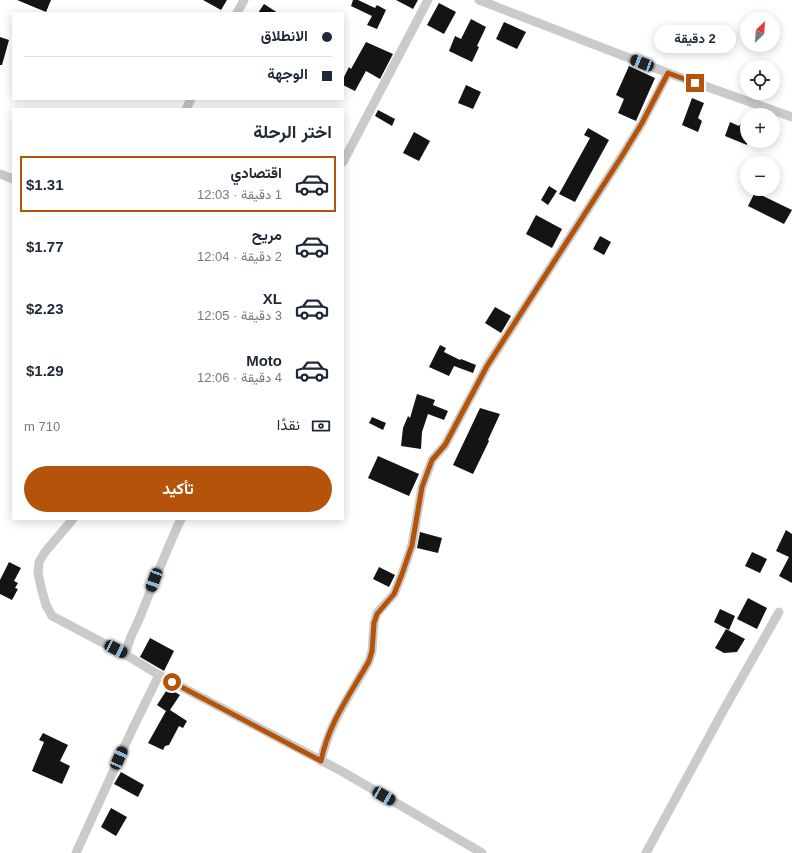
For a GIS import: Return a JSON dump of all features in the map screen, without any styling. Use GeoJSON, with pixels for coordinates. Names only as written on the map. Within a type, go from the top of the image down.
{"type":"FeatureCollection","features":[{"type":"Feature","properties":{"kind":"street"},"geometry":{"type":"LineString","coordinates":[[238,12],[244,0]]}},
{"type":"Feature","properties":{"kind":"street"},"geometry":{"type":"LineString","coordinates":[[344,160],[428,0]]}},
{"type":"Feature","properties":{"kind":"street"},"geometry":{"type":"LineString","coordinates":[[479,0],[494,3],[668,73],[792,116]]}},
{"type":"Feature","properties":{"kind":"street"},"geometry":{"type":"LineString","coordinates":[[321,761],[325,742],[333,723],[369,661],[372,651],[374,623],[377,614],[394,594],[402,574],[412,545],[422,487],[432,460],[445,445],[487,366],[622,156],[642,123],[668,73]]}},
{"type":"Feature","properties":{"kind":"street"},"geometry":{"type":"LineString","coordinates":[[0,174],[12,179]]}},
{"type":"Feature","properties":{"kind":"street"},"geometry":{"type":"LineString","coordinates":[[72,520],[45,552],[39,562],[38,573],[46,605],[52,616],[126,654],[159,675],[321,761],[480,852]]}},
{"type":"Feature","properties":{"kind":"street"},"geometry":{"type":"LineString","coordinates":[[126,654],[130,636],[139,620],[160,564],[181,520]]}},
{"type":"Feature","properties":{"kind":"street"},"geometry":{"type":"LineString","coordinates":[[646,853],[723,710],[779,612]]}},
{"type":"Feature","properties":{"kind":"street"},"geometry":{"type":"LineString","coordinates":[[76,853],[132,730],[159,675]]}},
{"type":"Feature","properties":{"kind":"building"},"geometry":{"type":"Polygon","coordinates":[[[17,0],[51,0],[46,12],[17,0]]]}},
{"type":"Feature","properties":{"kind":"building"},"geometry":{"type":"Polygon","coordinates":[[[203,0],[227,0],[221,10],[203,0]]]}},
{"type":"Feature","properties":{"kind":"building"},"geometry":{"type":"Polygon","coordinates":[[[353,0],[358,0],[375,8],[377,5],[386,10],[377,29],[367,25],[372,16],[351,6],[353,0]]]}},
{"type":"Feature","properties":{"kind":"building"},"geometry":{"type":"Polygon","coordinates":[[[396,0],[418,0],[413,9],[396,0]]]}},
{"type":"Feature","properties":{"kind":"building"},"geometry":{"type":"Polygon","coordinates":[[[439,3],[456,12],[444,34],[427,25],[439,3]]]}},
{"type":"Feature","properties":{"kind":"building"},"geometry":{"type":"Polygon","coordinates":[[[264,4],[276,12],[259,12],[264,4]]]}},
{"type":"Feature","properties":{"kind":"building"},"geometry":{"type":"Polygon","coordinates":[[[471,19],[486,27],[477,46],[479,47],[472,62],[449,51],[455,36],[461,39],[471,19]]]}},
{"type":"Feature","properties":{"kind":"building"},"geometry":{"type":"Polygon","coordinates":[[[504,22],[526,32],[517,49],[496,39],[504,22]]]}},
{"type":"Feature","properties":{"kind":"building"},"geometry":{"type":"Polygon","coordinates":[[[0,37],[9,40],[2,65],[0,65],[0,37]]]}},
{"type":"Feature","properties":{"kind":"building"},"geometry":{"type":"Polygon","coordinates":[[[366,42],[393,54],[380,79],[366,71],[355,91],[344,86],[344,77],[349,67],[351,69],[366,42]]]}},
{"type":"Feature","properties":{"kind":"building"},"geometry":{"type":"Polygon","coordinates":[[[629,66],[655,78],[636,121],[618,113],[624,99],[616,95],[629,66]]]}},
{"type":"Feature","properties":{"kind":"building"},"geometry":{"type":"Polygon","coordinates":[[[466,85],[481,92],[473,109],[458,103],[466,85]]]}},
{"type":"Feature","properties":{"kind":"building"},"geometry":{"type":"Polygon","coordinates":[[[692,98],[704,103],[698,118],[702,121],[698,132],[682,125],[692,98]]]}},
{"type":"Feature","properties":{"kind":"building"},"geometry":{"type":"Polygon","coordinates":[[[378,110],[395,119],[392,126],[375,116],[378,110]]]}},
{"type":"Feature","properties":{"kind":"building"},"geometry":{"type":"Polygon","coordinates":[[[730,122],[739,126],[740,125],[740,142],[725,136],[730,122]]]}},
{"type":"Feature","properties":{"kind":"building"},"geometry":{"type":"Polygon","coordinates":[[[588,128],[609,140],[575,202],[559,194],[590,138],[584,135],[588,128]]]}},
{"type":"Feature","properties":{"kind":"building"},"geometry":{"type":"Polygon","coordinates":[[[414,132],[430,141],[419,161],[403,153],[414,132]]]}},
{"type":"Feature","properties":{"kind":"building"},"geometry":{"type":"Polygon","coordinates":[[[549,186],[557,191],[548,205],[541,200],[549,186]]]}},
{"type":"Feature","properties":{"kind":"building"},"geometry":{"type":"Polygon","coordinates":[[[753,196],[763,196],[792,210],[784,224],[748,206],[753,196]]]}},
{"type":"Feature","properties":{"kind":"building"},"geometry":{"type":"Polygon","coordinates":[[[536,215],[562,229],[552,248],[526,234],[536,215]]]}},
{"type":"Feature","properties":{"kind":"building"},"geometry":{"type":"Polygon","coordinates":[[[600,236],[611,242],[604,255],[593,249],[600,236]]]}},
{"type":"Feature","properties":{"kind":"building"},"geometry":{"type":"Polygon","coordinates":[[[495,307],[511,316],[501,333],[485,323],[495,307]]]}},
{"type":"Feature","properties":{"kind":"building"},"geometry":{"type":"Polygon","coordinates":[[[440,345],[446,348],[444,352],[460,360],[461,359],[476,365],[473,373],[454,366],[449,376],[429,367],[440,345]]]}},
{"type":"Feature","properties":{"kind":"building"},"geometry":{"type":"Polygon","coordinates":[[[417,394],[435,400],[433,405],[448,411],[444,420],[428,414],[422,432],[421,449],[401,446],[403,428],[408,416],[410,418],[417,394]]]}},
{"type":"Feature","properties":{"kind":"building"},"geometry":{"type":"Polygon","coordinates":[[[480,408],[500,414],[473,474],[453,465],[480,408]]]}},
{"type":"Feature","properties":{"kind":"building"},"geometry":{"type":"Polygon","coordinates":[[[372,417],[386,423],[383,430],[369,423],[372,417]]]}},
{"type":"Feature","properties":{"kind":"building"},"geometry":{"type":"Polygon","coordinates":[[[378,456],[419,474],[409,496],[368,478],[378,456]]]}},
{"type":"Feature","properties":{"kind":"building"},"geometry":{"type":"Polygon","coordinates":[[[786,530],[792,534],[792,583],[779,576],[789,557],[776,551],[786,530]]]}},
{"type":"Feature","properties":{"kind":"building"},"geometry":{"type":"Polygon","coordinates":[[[420,532],[442,538],[438,553],[417,548],[420,532]]]}},
{"type":"Feature","properties":{"kind":"building"},"geometry":{"type":"Polygon","coordinates":[[[752,552],[767,559],[760,573],[745,566],[752,552]]]}},
{"type":"Feature","properties":{"kind":"building"},"geometry":{"type":"Polygon","coordinates":[[[9,562],[21,568],[14,581],[18,583],[15,588],[18,589],[12,600],[0,594],[0,580],[9,562]]]}},
{"type":"Feature","properties":{"kind":"building"},"geometry":{"type":"Polygon","coordinates":[[[379,567],[395,575],[389,587],[373,579],[379,567]]]}},
{"type":"Feature","properties":{"kind":"building"},"geometry":{"type":"Polygon","coordinates":[[[748,598],[767,608],[757,629],[737,619],[748,598]]]}},
{"type":"Feature","properties":{"kind":"building"},"geometry":{"type":"Polygon","coordinates":[[[720,609],[735,616],[729,630],[714,622],[720,609]]]}},
{"type":"Feature","properties":{"kind":"building"},"geometry":{"type":"Polygon","coordinates":[[[726,629],[745,639],[737,652],[724,653],[715,648],[726,629]]]}},
{"type":"Feature","properties":{"kind":"building"},"geometry":{"type":"Polygon","coordinates":[[[150,638],[174,651],[164,671],[140,657],[150,638]]]}},
{"type":"Feature","properties":{"kind":"building"},"geometry":{"type":"Polygon","coordinates":[[[168,688],[180,695],[170,710],[187,721],[183,728],[179,726],[169,745],[165,746],[163,750],[148,743],[166,711],[157,705],[168,688]]]}},
{"type":"Feature","properties":{"kind":"building"},"geometry":{"type":"Polygon","coordinates":[[[43,733],[68,745],[60,761],[70,766],[62,784],[32,771],[44,742],[39,740],[43,733]]]}},
{"type":"Feature","properties":{"kind":"building"},"geometry":{"type":"Polygon","coordinates":[[[121,772],[144,785],[138,797],[114,784],[121,772]]]}},
{"type":"Feature","properties":{"kind":"building"},"geometry":{"type":"Polygon","coordinates":[[[111,808],[127,817],[116,836],[101,827],[111,808]]]}},
{"type":"Feature","properties":{"kind":"route"},"geometry":{"type":"LineString","coordinates":[[172,682],[321,761],[325,742],[333,723],[369,661],[372,651],[374,623],[377,614],[394,594],[402,574],[412,545],[422,487],[427,470],[432,460],[445,445],[454,431],[487,366],[622,156],[642,123],[668,73],[695,83]]}}]}
